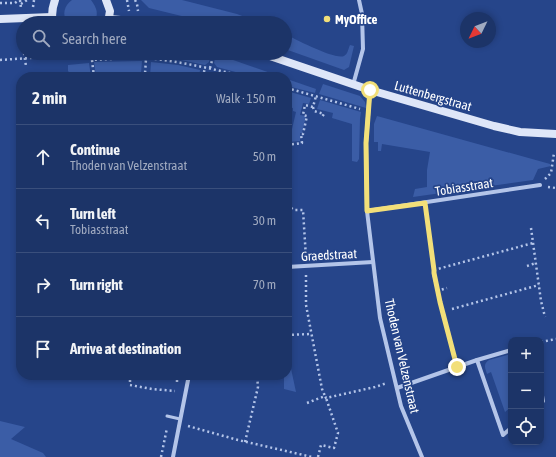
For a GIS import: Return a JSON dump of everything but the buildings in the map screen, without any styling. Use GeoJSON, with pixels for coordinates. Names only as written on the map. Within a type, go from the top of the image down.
{"type":"FeatureCollection","features":[{"type":"Feature","properties":{"kind":"main road"},"geometry":{"type":"LineString","coordinates":[[53,16],[52,8],[55,0]]}},
{"type":"Feature","properties":{"kind":"main road"},"geometry":{"type":"LineString","coordinates":[[106,0],[110,11],[110,16]]}},
{"type":"Feature","properties":{"kind":"main road"},"geometry":{"type":"LineString","coordinates":[[0,19],[16,19]]}},
{"type":"Feature","properties":{"kind":"main road","name":"Luttenbergstraat"},"geometry":{"type":"LineString","coordinates":[[281,60],[353,85],[494,126],[520,132],[556,134]]}},
{"type":"Feature","properties":{"kind":"street"},"geometry":{"type":"LineString","coordinates":[[353,85],[363,49],[362,14],[359,0]]}},
{"type":"Feature","properties":{"kind":"street","name":"Thoden van Velzenstraat"},"geometry":{"type":"LineString","coordinates":[[370,90],[366,143],[367,211],[380,318],[401,406],[422,457]]}},
{"type":"Feature","properties":{"kind":"street","name":"Tobiasstraat"},"geometry":{"type":"LineString","coordinates":[[367,211],[540,185]]}},
{"type":"Feature","properties":{"kind":"street","name":"Graedstraat"},"geometry":{"type":"LineString","coordinates":[[292,267],[373,262]]}},
{"type":"Feature","properties":{"kind":"street"},"geometry":{"type":"LineString","coordinates":[[397,388],[508,351]]}},
{"type":"Feature","properties":{"kind":"street"},"geometry":{"type":"LineString","coordinates":[[477,360],[503,435],[508,431]]}},
{"type":"Feature","properties":{"kind":"street"},"geometry":{"type":"LineString","coordinates":[[173,457],[188,380]]}},
{"type":"Feature","properties":{"kind":"lane"},"geometry":{"type":"LineString","coordinates":[[166,416],[180,422]]}},
{"type":"Feature","properties":{"kind":"path"},"geometry":{"type":"LineString","coordinates":[[0,3],[15,3],[19,0]]}},
{"type":"Feature","properties":{"kind":"path"},"geometry":{"type":"LineString","coordinates":[[0,60],[16,59]]}},
{"type":"Feature","properties":{"kind":"path"},"geometry":{"type":"LineString","coordinates":[[25,60],[26,66]]}},
{"type":"Feature","properties":{"kind":"path"},"geometry":{"type":"LineString","coordinates":[[92,60],[93,72]]}},
{"type":"Feature","properties":{"kind":"path"},"geometry":{"type":"LineString","coordinates":[[145,72],[146,60]]}},
{"type":"Feature","properties":{"kind":"path"},"geometry":{"type":"LineString","coordinates":[[153,60],[205,67],[227,72]]}},
{"type":"Feature","properties":{"kind":"path"},"geometry":{"type":"LineString","coordinates":[[210,68],[212,60]]}},
{"type":"Feature","properties":{"kind":"path"},"geometry":{"type":"LineString","coordinates":[[204,72],[205,67]]}},
{"type":"Feature","properties":{"kind":"path"},"geometry":{"type":"LineString","coordinates":[[292,89],[368,111]]}},
{"type":"Feature","properties":{"kind":"path"},"geometry":{"type":"LineString","coordinates":[[313,107],[316,96]]}},
{"type":"Feature","properties":{"kind":"path"},"geometry":{"type":"LineString","coordinates":[[292,144],[302,143],[302,134],[307,116],[303,115],[305,105],[313,107],[314,111],[324,114],[322,117]]}},
{"type":"Feature","properties":{"kind":"path"},"geometry":{"type":"LineString","coordinates":[[540,185],[551,173],[554,153]]}},
{"type":"Feature","properties":{"kind":"path"},"geometry":{"type":"LineString","coordinates":[[425,203],[437,291],[457,367]]}},
{"type":"Feature","properties":{"kind":"path"},"geometry":{"type":"LineString","coordinates":[[292,209],[303,210],[307,267],[305,280],[306,305],[322,389],[338,433],[334,448],[321,445],[318,457]]}},
{"type":"Feature","properties":{"kind":"path"},"geometry":{"type":"LineString","coordinates":[[531,228],[545,317]]}},
{"type":"Feature","properties":{"kind":"path"},"geometry":{"type":"LineString","coordinates":[[434,270],[533,243]]}},
{"type":"Feature","properties":{"kind":"path"},"geometry":{"type":"LineString","coordinates":[[527,266],[536,263]]}},
{"type":"Feature","properties":{"kind":"path"},"geometry":{"type":"LineString","coordinates":[[452,309],[539,285]]}},
{"type":"Feature","properties":{"kind":"path"},"geometry":{"type":"LineString","coordinates":[[437,291],[447,288]]}},
{"type":"Feature","properties":{"kind":"path"},"geometry":{"type":"LineString","coordinates":[[292,335],[311,334]]}},
{"type":"Feature","properties":{"kind":"path"},"geometry":{"type":"LineString","coordinates":[[544,341],[556,339]]}},
{"type":"Feature","properties":{"kind":"path"},"geometry":{"type":"LineString","coordinates":[[130,380],[130,385],[152,390],[175,391]]}},
{"type":"Feature","properties":{"kind":"path"},"geometry":{"type":"LineString","coordinates":[[245,442],[258,387],[257,380]]}},
{"type":"Feature","properties":{"kind":"path"},"geometry":{"type":"LineString","coordinates":[[307,403],[325,397],[374,387],[395,380]]}},
{"type":"Feature","properties":{"kind":"path"},"geometry":{"type":"LineString","coordinates":[[180,422],[245,442],[312,457]]}},
{"type":"Feature","properties":{"kind":"shaded area"},"geometry":{"type":"Polygon","coordinates":[[[72,0],[91,0],[97,11],[96,16],[65,16],[64,13],[67,5],[72,0]]]}},
{"type":"Feature","properties":{"kind":"shaded area"},"geometry":{"type":"Polygon","coordinates":[[[141,0],[182,0],[242,16],[182,16],[149,8],[141,0]]]}},
{"type":"Feature","properties":{"kind":"shaded area"},"geometry":{"type":"Polygon","coordinates":[[[292,37],[332,55],[339,56],[344,56],[347,53],[350,45],[354,46],[349,67],[344,70],[292,51],[292,37]]]}},
{"type":"Feature","properties":{"kind":"shaded area"},"geometry":{"type":"Polygon","coordinates":[[[181,60],[209,60],[205,65],[181,60]]]}},
{"type":"Feature","properties":{"kind":"shaded area"},"geometry":{"type":"Polygon","coordinates":[[[215,60],[233,60],[268,72],[236,72],[217,67],[214,63],[215,60]]]}},
{"type":"Feature","properties":{"kind":"shaded area"},"geometry":{"type":"Polygon","coordinates":[[[142,61],[141,72],[95,72],[94,62],[142,61]]]}},
{"type":"Feature","properties":{"kind":"shaded area"},"geometry":{"type":"Polygon","coordinates":[[[151,62],[178,65],[200,70],[200,72],[150,72],[151,62]]]}},
{"type":"Feature","properties":{"kind":"shaded area"},"geometry":{"type":"Polygon","coordinates":[[[89,63],[90,72],[69,72],[68,65],[89,63]]]}},
{"type":"Feature","properties":{"kind":"shaded area"},"geometry":{"type":"Polygon","coordinates":[[[292,81],[316,89],[315,93],[292,87],[292,81]]]}},
{"type":"Feature","properties":{"kind":"shaded area"},"geometry":{"type":"Polygon","coordinates":[[[323,84],[360,96],[365,102],[366,108],[319,94],[323,84]]]}},
{"type":"Feature","properties":{"kind":"shaded area"},"geometry":{"type":"Polygon","coordinates":[[[292,92],[311,98],[309,104],[303,103],[300,115],[306,116],[302,133],[300,133],[300,141],[292,142],[292,129],[296,112],[293,111],[292,92]]]}},
{"type":"Feature","properties":{"kind":"shaded area"},"geometry":{"type":"Polygon","coordinates":[[[320,100],[361,112],[359,159],[357,162],[352,161],[352,124],[332,118],[333,113],[317,109],[320,100]]]}},
{"type":"Feature","properties":{"kind":"shaded area"},"geometry":{"type":"Polygon","coordinates":[[[377,116],[550,164],[551,166],[538,169],[533,180],[413,197],[415,189],[427,187],[427,170],[430,152],[382,144],[381,151],[378,151],[378,142],[374,142],[374,124],[377,116]]]}},
{"type":"Feature","properties":{"kind":"shaded area"},"geometry":{"type":"Polygon","coordinates":[[[508,355],[508,410],[505,412],[491,372],[487,374],[485,366],[489,360],[508,355]]]}},
{"type":"Feature","properties":{"kind":"shaded area"},"geometry":{"type":"Polygon","coordinates":[[[292,373],[296,392],[284,389],[284,380],[292,380],[292,373]]]}},
{"type":"Feature","properties":{"kind":"shaded area"},"geometry":{"type":"Polygon","coordinates":[[[0,421],[25,427],[11,439],[43,453],[46,457],[0,457],[0,421]]]}},
{"type":"Feature","properties":{"kind":"place","name":"MyOffice"},"geometry":{"type":"Point","coordinates":[327,19]}},
{"type":"Feature","properties":{"kind":"route"},"geometry":{"type":"LineString","coordinates":[[370,90],[366,143],[367,211],[425,203],[434,273],[457,367]]}}]}
